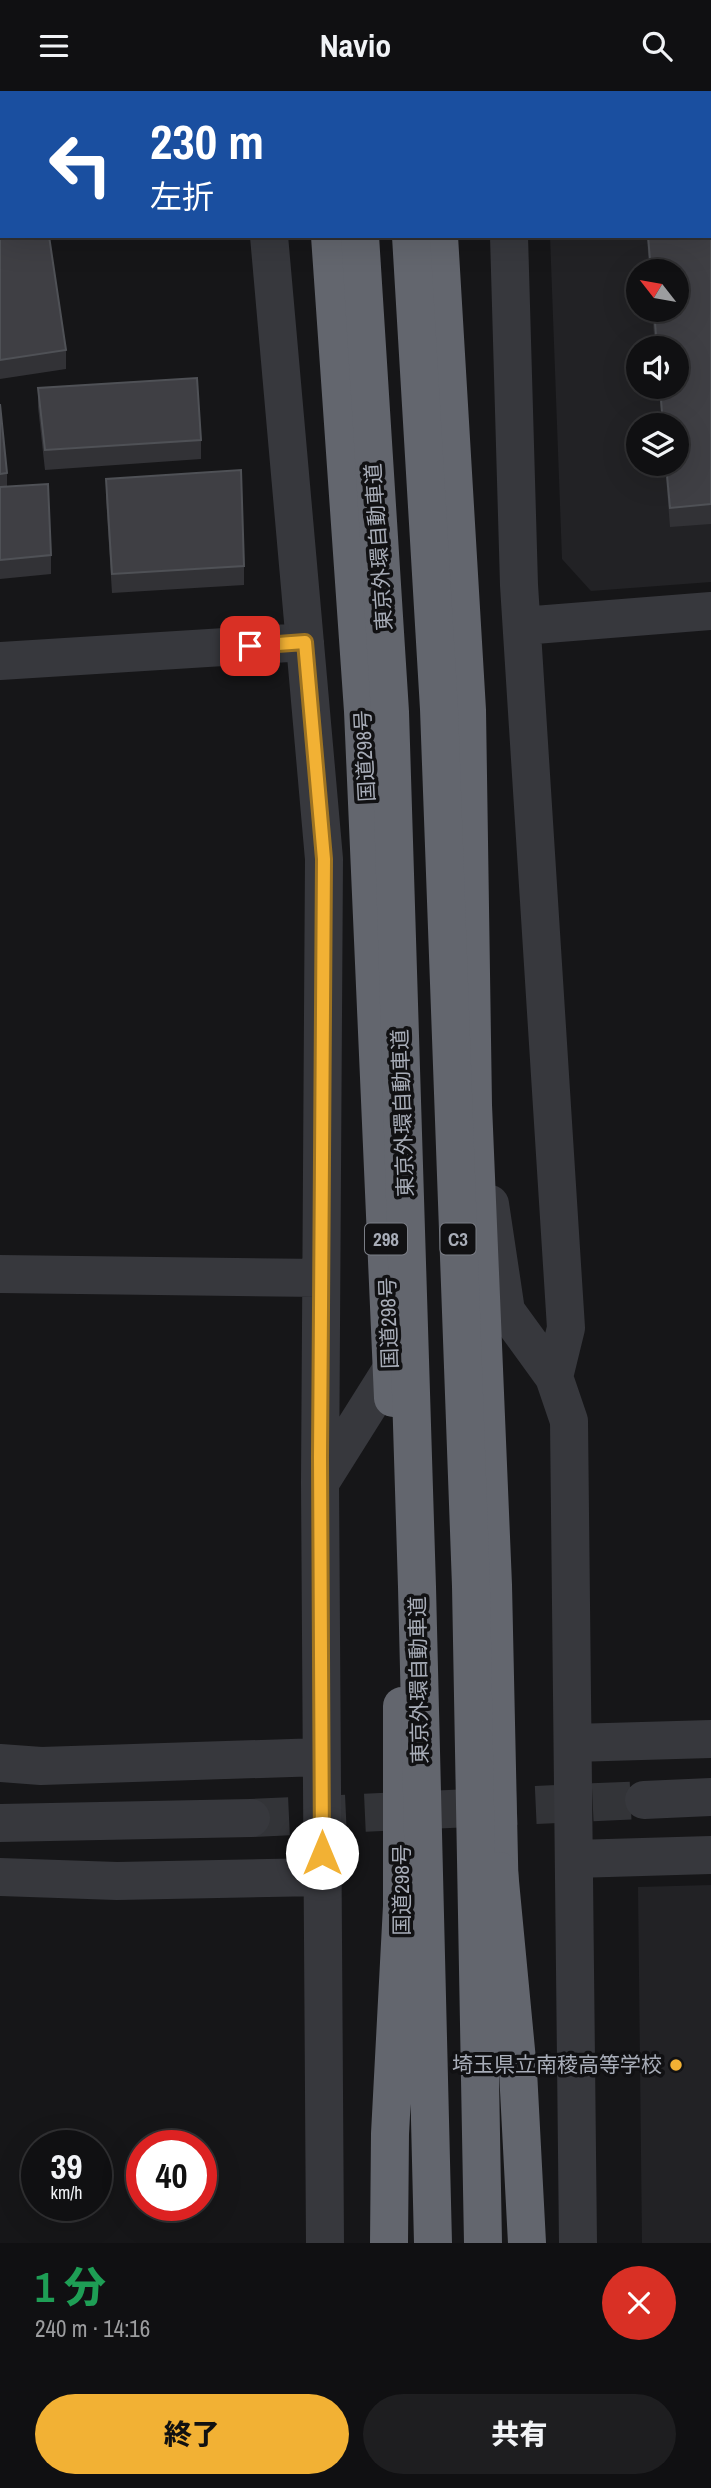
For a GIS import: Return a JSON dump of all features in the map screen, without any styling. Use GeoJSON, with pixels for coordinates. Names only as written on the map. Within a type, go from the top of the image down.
{"type":"FeatureCollection","features":[{"type":"Feature","properties":{"kind":"highway"},"geometry":{"type":"LineString","coordinates":[[306,238],[312,298],[346,497]]}},
{"type":"Feature","properties":{"kind":"highway","name":"国道298号"},"geometry":{"type":"LineString","coordinates":[[330,238],[346,497],[363,711],[391,1370],[402,1721],[404,2243]]}},
{"type":"Feature","properties":{"kind":"highway","name":"東京外環自動車道"},"geometry":{"type":"LineString","coordinates":[[360,238],[390,712],[417,1587],[433,2243]]}},
{"type":"Feature","properties":{"kind":"highway","name":"C3"},"geometry":{"type":"LineString","coordinates":[[411,238],[439,709],[471,1586],[482,2243]]}},
{"type":"Feature","properties":{"kind":"highway"},"geometry":{"type":"LineString","coordinates":[[439,238],[467,710]]}},
{"type":"Feature","properties":{"kind":"highway"},"geometry":{"type":"LineString","coordinates":[[458,238],[473,1105],[493,1585],[508,2243]]}},
{"type":"Feature","properties":{"kind":"highway"},"geometry":{"type":"LineString","coordinates":[[471,1586],[518,2071],[527,2243]]}},
{"type":"Feature","properties":{"kind":"highway"},"geometry":{"type":"LineString","coordinates":[[389,2243],[390,2134],[417,1587]]}},
{"type":"Feature","properties":{"kind":"street"},"geometry":{"type":"LineString","coordinates":[[269,238],[324,859],[320,1483],[325,2243]]}},
{"type":"Feature","properties":{"kind":"street"},"geometry":{"type":"LineString","coordinates":[[509,238],[522,626],[566,1328],[554,1377]]}},
{"type":"Feature","properties":{"kind":"street"},"geometry":{"type":"LineString","coordinates":[[522,626],[711,611]]}},
{"type":"Feature","properties":{"kind":"street"},"geometry":{"type":"LineString","coordinates":[[0,661],[305,642]]}},
{"type":"Feature","properties":{"kind":"street"},"geometry":{"type":"LineString","coordinates":[[473,1105],[506,1311],[554,1377],[569,1421],[578,2243]]}},
{"type":"Feature","properties":{"kind":"street"},"geometry":{"type":"LineString","coordinates":[[0,1274],[321,1278]]}},
{"type":"Feature","properties":{"kind":"street"},"geometry":{"type":"LineString","coordinates":[[320,1483],[391,1370]]}},
{"type":"Feature","properties":{"kind":"street"},"geometry":{"type":"LineString","coordinates":[[573,1743],[711,1738]]}},
{"type":"Feature","properties":{"kind":"street"},"geometry":{"type":"LineString","coordinates":[[0,1763],[41,1766],[321,1757]]}},
{"type":"Feature","properties":{"kind":"street"},"geometry":{"type":"LineString","coordinates":[[644,1800],[711,1797]]}},
{"type":"Feature","properties":{"kind":"street"},"geometry":{"type":"LineString","coordinates":[[0,1823],[251,1818]]}},
{"type":"Feature","properties":{"kind":"street"},"geometry":{"type":"LineString","coordinates":[[574,1859],[711,1854]]}},
{"type":"Feature","properties":{"kind":"street"},"geometry":{"type":"LineString","coordinates":[[0,1877],[117,1881],[322,1877]]}},
{"type":"Feature","properties":{"kind":"shaded area"},"geometry":{"type":"Polygon","coordinates":[[[550,238],[711,238],[711,582],[591,591],[562,559],[550,238]]]}},
{"type":"Feature","properties":{"kind":"shaded area","name":"埼玉県立南稜高等学校"},"geometry":{"type":"Polygon","coordinates":[[[711,1885],[711,2243],[642,2243],[638,1887],[711,1885]]]}},
{"type":"Feature","properties":{"kind":"building"},"geometry":{"type":"Polygon","coordinates":[[[0,238],[49,238],[66,350],[0,360],[0,238]]]}},
{"type":"Feature","properties":{"kind":"building"},"geometry":{"type":"Polygon","coordinates":[[[648,238],[711,238],[711,504],[670,508],[667,476],[689,476],[689,413],[662,413],[661,399],[689,399],[689,336],[656,336],[655,322],[690,322],[690,259],[650,259],[648,238]]]}},
{"type":"Feature","properties":{"kind":"building"},"geometry":{"type":"Polygon","coordinates":[[[197,378],[201,440],[45,450],[38,388],[197,378]]]}},
{"type":"Feature","properties":{"kind":"building"},"geometry":{"type":"Polygon","coordinates":[[[0,404],[7,473],[0,474],[0,404]]]}},
{"type":"Feature","properties":{"kind":"building"},"geometry":{"type":"Polygon","coordinates":[[[241,470],[244,566],[112,574],[106,479],[241,470]]]}},
{"type":"Feature","properties":{"kind":"building"},"geometry":{"type":"Polygon","coordinates":[[[48,484],[51,555],[0,560],[0,487],[48,484]]]}},
{"type":"Feature","properties":{"kind":"tunnel"},"geometry":{"type":"LineString","coordinates":[[251,1818],[644,1800]]}},
{"type":"Feature","properties":{"kind":"place","name":"埼玉県立南稜高等学校"},"geometry":{"type":"Point","coordinates":[676,2065]}},
{"type":"Feature","properties":{"kind":"route"},"geometry":{"type":"LineString","coordinates":[[250,646],[305,642],[324,859],[320,1458],[322,1853]]}}]}
